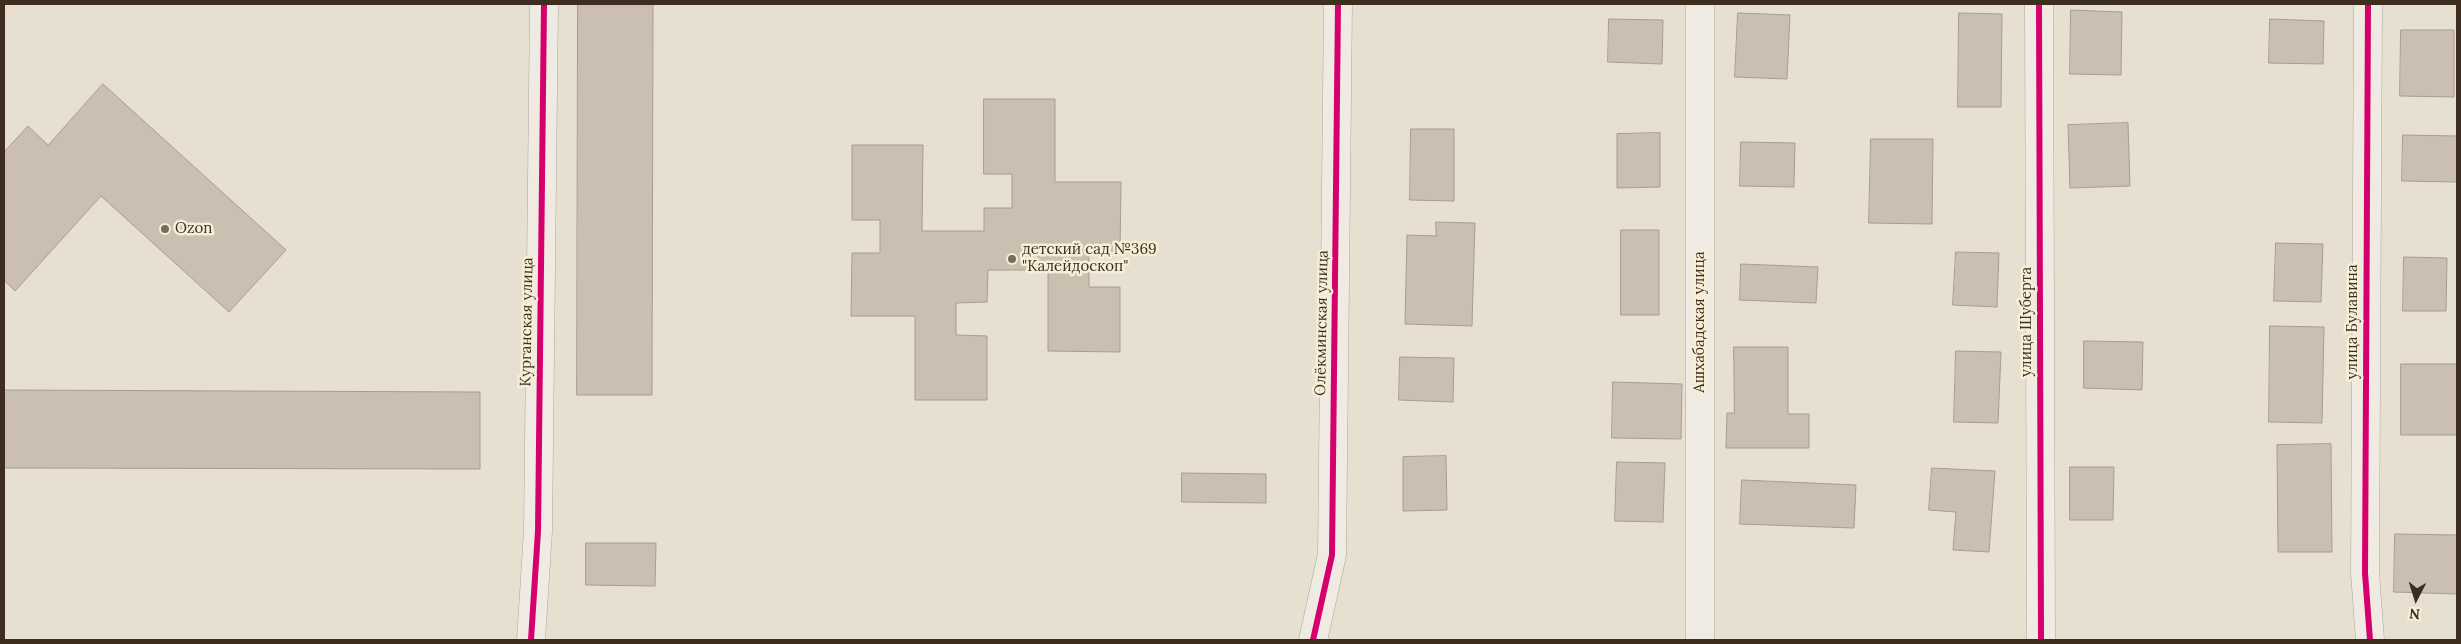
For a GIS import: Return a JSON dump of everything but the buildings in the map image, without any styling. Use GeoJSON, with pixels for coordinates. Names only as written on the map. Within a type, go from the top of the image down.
{"type":"FeatureCollection","features":[{"type":"Feature","properties":{"kind":"street","name":"Курганская улица"},"geometry":{"type":"LineString","coordinates":[[531,640],[538,531],[544,4]]}},
{"type":"Feature","properties":{"kind":"street","name":"Олёкминская улица"},"geometry":{"type":"LineString","coordinates":[[1313,640],[1332,555],[1338,4]]}},
{"type":"Feature","properties":{"kind":"street","name":"Ашхабадская улица"},"geometry":{"type":"LineString","coordinates":[[1700,4],[1700,640]]}},
{"type":"Feature","properties":{"kind":"street","name":"улица Шуберта"},"geometry":{"type":"LineString","coordinates":[[2039,4],[2041,640]]}},
{"type":"Feature","properties":{"kind":"street","name":"улица Булавина"},"geometry":{"type":"LineString","coordinates":[[2368,4],[2365,573],[2370,640]]}},
{"type":"Feature","properties":{"kind":"cycle path"},"geometry":{"type":"LineString","coordinates":[[531,640],[538,531],[544,4]]}},
{"type":"Feature","properties":{"kind":"cycle path"},"geometry":{"type":"LineString","coordinates":[[1313,640],[1332,555],[1338,4]]}},
{"type":"Feature","properties":{"kind":"cycle path"},"geometry":{"type":"LineString","coordinates":[[2039,4],[2041,640]]}},
{"type":"Feature","properties":{"kind":"cycle path"},"geometry":{"type":"LineString","coordinates":[[2368,4],[2365,573],[2370,640]]}},
{"type":"Feature","properties":{"kind":"place","name":"Ozon"},"geometry":{"type":"Point","coordinates":[165,229]}},
{"type":"Feature","properties":{"kind":"place","name":"детский сад №369 \"Калейдоскоп\""},"geometry":{"type":"Point","coordinates":[1012,259]}}]}
